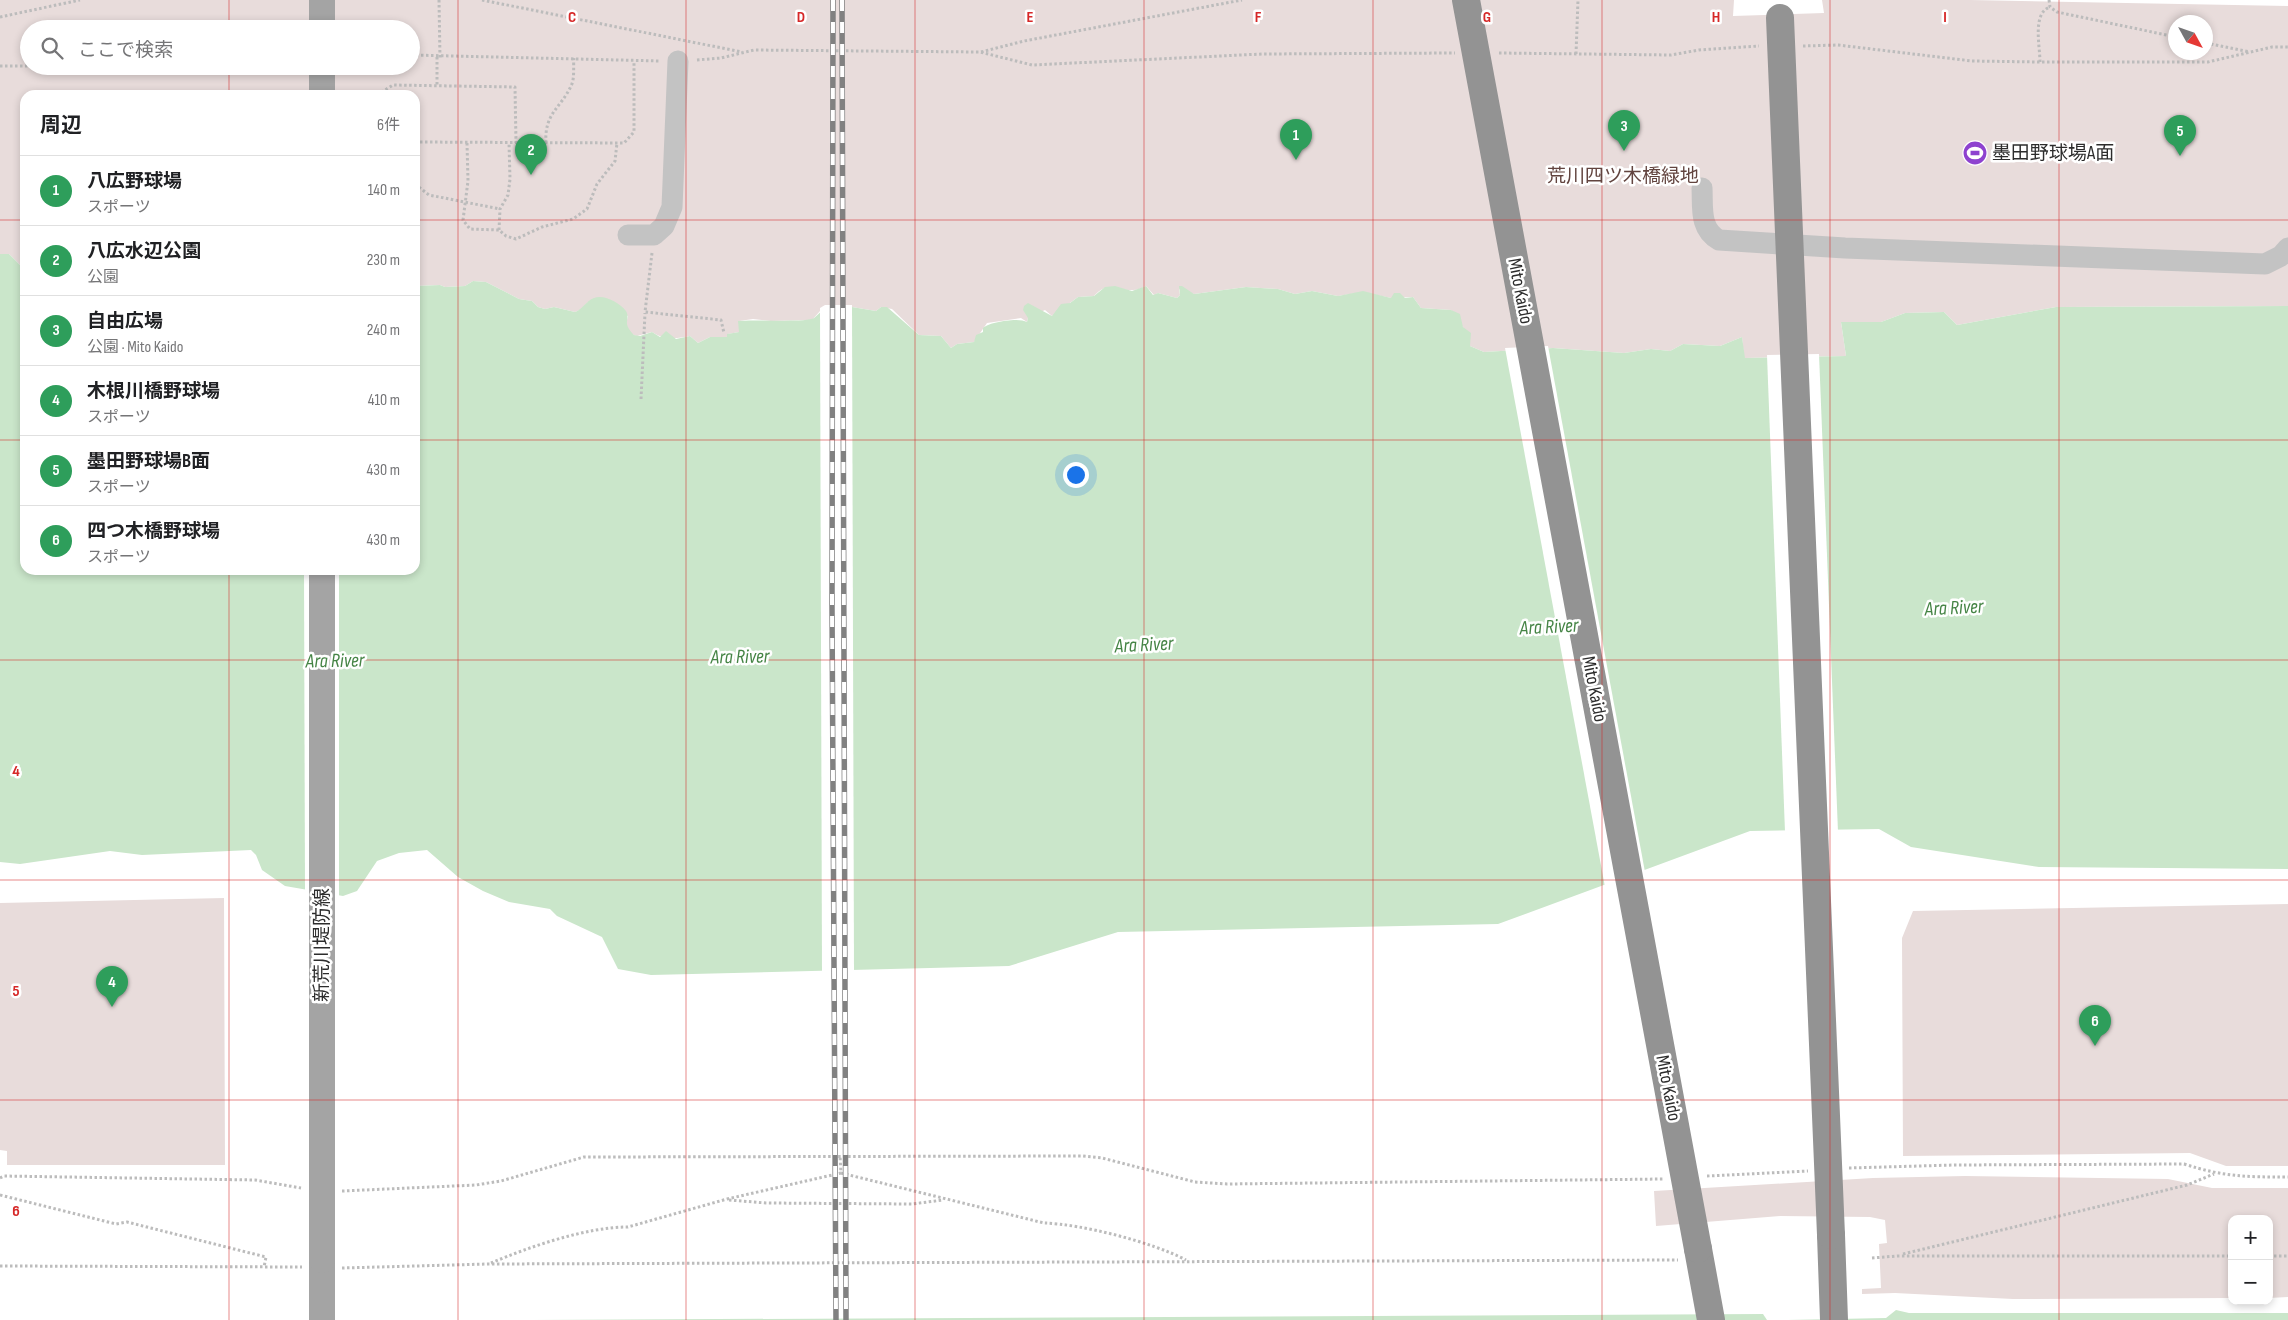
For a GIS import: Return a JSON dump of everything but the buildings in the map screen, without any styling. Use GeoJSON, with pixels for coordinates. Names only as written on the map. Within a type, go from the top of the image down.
{"type":"FeatureCollection","features":[{"type":"Feature","properties":{"kind":"highway","name":"Mito Kaido"},"geometry":{"type":"LineString","coordinates":[[1466,0],[1693,1259],[1711,1320]]}},
{"type":"Feature","properties":{"kind":"highway"},"geometry":{"type":"LineString","coordinates":[[1780,9],[1834,1320]]}},
{"type":"Feature","properties":{"kind":"main road"},"geometry":{"type":"LineString","coordinates":[[322,0],[322,20]]}},
{"type":"Feature","properties":{"kind":"main road"},"geometry":{"type":"LineString","coordinates":[[322,75],[322,90]]}},
{"type":"Feature","properties":{"kind":"main road","name":"新荒川堤防線"},"geometry":{"type":"LineString","coordinates":[[322,575],[322,1320]]}},
{"type":"Feature","properties":{"kind":"lane"},"geometry":{"type":"LineString","coordinates":[[628,235],[654,235],[664,226],[672,207],[678,61]]}},
{"type":"Feature","properties":{"kind":"lane"},"geometry":{"type":"LineString","coordinates":[[1702,188],[1703,218],[1707,230],[1719,240],[1845,248],[2265,264],[2280,256],[2288,248]]}},
{"type":"Feature","properties":{"kind":"path"},"geometry":{"type":"LineString","coordinates":[[0,17],[80,0]]}},
{"type":"Feature","properties":{"kind":"path"},"geometry":{"type":"LineString","coordinates":[[437,86],[439,0]]}},
{"type":"Feature","properties":{"kind":"path"},"geometry":{"type":"LineString","coordinates":[[482,0],[743,52]]}},
{"type":"Feature","properties":{"kind":"path"},"geometry":{"type":"LineString","coordinates":[[980,52],[1024,41],[1242,0]]}},
{"type":"Feature","properties":{"kind":"path"},"geometry":{"type":"LineString","coordinates":[[1576,54],[1578,0]]}},
{"type":"Feature","properties":{"kind":"path"},"geometry":{"type":"LineString","coordinates":[[2049,0],[2050,7],[2057,12],[2168,35]]}},
{"type":"Feature","properties":{"kind":"path"},"geometry":{"type":"LineString","coordinates":[[2040,62],[2039,17],[2045,9],[2050,7]]}},
{"type":"Feature","properties":{"kind":"path"},"geometry":{"type":"LineString","coordinates":[[2213,44],[2251,52]]}},
{"type":"Feature","properties":{"kind":"path"},"geometry":{"type":"LineString","coordinates":[[1801,46],[1838,45],[1972,61],[2040,62],[2208,62],[2272,48],[2288,48]]}},
{"type":"Feature","properties":{"kind":"path"},"geometry":{"type":"LineString","coordinates":[[1494,53],[1671,55],[1699,50],[1763,46]]}},
{"type":"Feature","properties":{"kind":"path"},"geometry":{"type":"LineString","coordinates":[[420,56],[574,58],[634,62],[707,60],[754,50],[980,52],[1032,65],[1262,54],[1465,53]]}},
{"type":"Feature","properties":{"kind":"path"},"geometry":{"type":"LineString","coordinates":[[546,143],[550,116],[572,84],[574,58]]}},
{"type":"Feature","properties":{"kind":"path"},"geometry":{"type":"LineString","coordinates":[[420,142],[624,143],[634,132],[634,62]]}},
{"type":"Feature","properties":{"kind":"path"},"geometry":{"type":"LineString","coordinates":[[0,66],[20,66]]}},
{"type":"Feature","properties":{"kind":"path"},"geometry":{"type":"LineString","coordinates":[[386,90],[393,85],[515,87],[516,143]]}},
{"type":"Feature","properties":{"kind":"path"},"geometry":{"type":"LineString","coordinates":[[467,143],[468,181],[463,220],[470,229],[499,230],[506,236],[516,239],[542,227],[574,219],[587,209],[597,184],[615,161],[617,143]]}},
{"type":"Feature","properties":{"kind":"path"},"geometry":{"type":"LineString","coordinates":[[499,230],[500,209],[508,195],[509,143]]}},
{"type":"Feature","properties":{"kind":"path"},"geometry":{"type":"LineString","coordinates":[[420,188],[429,195],[500,209]]}},
{"type":"Feature","properties":{"kind":"path"},"geometry":{"type":"LineString","coordinates":[[640,399],[645,312],[654,235]]}},
{"type":"Feature","properties":{"kind":"path"},"geometry":{"type":"LineString","coordinates":[[645,312],[721,320],[724,333]]}},
{"type":"Feature","properties":{"kind":"path"},"geometry":{"type":"LineString","coordinates":[[840,1156],[840,1173]]}},
{"type":"Feature","properties":{"kind":"path"},"geometry":{"type":"LineString","coordinates":[[337,1191],[355,1192],[476,1185],[501,1181],[584,1157],[1082,1156],[1102,1158],[1195,1182],[1227,1184],[1668,1178]]}},
{"type":"Feature","properties":{"kind":"path"},"geometry":{"type":"LineString","coordinates":[[1844,1169],[1954,1165],[2184,1164],[2214,1174],[2234,1177],[2288,1176]]}},
{"type":"Feature","properties":{"kind":"path"},"geometry":{"type":"LineString","coordinates":[[1697,1177],[1815,1170]]}},
{"type":"Feature","properties":{"kind":"path"},"geometry":{"type":"LineString","coordinates":[[488,1264],[526,1249],[612,1227],[628,1227],[727,1199],[840,1173],[1044,1223],[1063,1224],[1156,1247],[1188,1261]]}},
{"type":"Feature","properties":{"kind":"path"},"geometry":{"type":"LineString","coordinates":[[1897,1256],[2186,1185],[2214,1174]]}},
{"type":"Feature","properties":{"kind":"path"},"geometry":{"type":"LineString","coordinates":[[0,1178],[4,1176],[255,1180],[309,1189]]}},
{"type":"Feature","properties":{"kind":"path"},"geometry":{"type":"LineString","coordinates":[[0,1195],[116,1224],[127,1222],[266,1257],[264,1267]]}},
{"type":"Feature","properties":{"kind":"path"},"geometry":{"type":"LineString","coordinates":[[727,1199],[766,1203],[902,1204],[946,1200]]}},
{"type":"Feature","properties":{"kind":"path"},"geometry":{"type":"LineString","coordinates":[[1872,1258],[1897,1256],[2228,1256]]}},
{"type":"Feature","properties":{"kind":"path"},"geometry":{"type":"LineString","coordinates":[[2273,1256],[2288,1256]]}},
{"type":"Feature","properties":{"kind":"path"},"geometry":{"type":"LineString","coordinates":[[0,1266],[323,1268],[488,1264],[1693,1259]]}},
{"type":"Feature","properties":{"kind":"green space","name":"荒川四ツ木橋緑地"},"geometry":{"type":"Polygon","coordinates":[[[0,0],[1734,0],[1733,16],[1824,13],[1822,0],[1970,0],[2288,6],[2288,306],[2056,307],[1957,325],[1944,312],[1905,313],[1881,322],[1841,322],[1846,356],[1744,358],[1742,337],[1720,346],[1683,344],[1670,351],[1651,349],[1624,353],[1553,348],[1484,352],[1470,346],[1463,327],[1451,310],[1421,308],[1413,297],[1391,298],[1363,292],[1338,296],[1312,291],[1295,294],[1278,289],[1246,287],[1194,294],[1179,289],[1180,295],[1177,298],[1158,293],[1154,295],[1146,286],[1133,290],[1108,287],[1099,291],[1094,296],[1078,297],[1052,316],[1045,310],[1028,318],[1027,322],[1021,318],[987,323],[974,342],[957,344],[951,348],[941,336],[919,335],[892,309],[881,307],[876,311],[852,307],[820,311],[812,320],[771,321],[753,319],[739,321],[739,332],[728,334],[727,337],[710,337],[698,343],[690,336],[670,338],[652,332],[637,336],[628,329],[628,316],[588,302],[582,309],[575,312],[554,307],[545,309],[538,307],[532,301],[519,299],[486,282],[473,281],[465,286],[420,286],[420,90],[20,90],[20,265],[9,254],[0,254],[0,0]]]}},
{"type":"Feature","properties":{"kind":"green space"},"geometry":{"type":"Polygon","coordinates":[[[224,898],[225,1165],[7,1165],[7,1151],[0,1150],[0,903],[224,898]]]}},
{"type":"Feature","properties":{"kind":"green space"},"geometry":{"type":"Polygon","coordinates":[[[2288,904],[2288,1166],[2226,1166],[2190,1153],[1903,1156],[1902,938],[1913,911],[2288,904]]]}},
{"type":"Feature","properties":{"kind":"green space"},"geometry":{"type":"Polygon","coordinates":[[[1965,1176],[2168,1179],[2212,1188],[2288,1188],[2288,1297],[2273,1298],[2273,1215],[2228,1215],[2228,1298],[2013,1299],[1895,1293],[1862,1294],[1862,1289],[1881,1288],[1879,1244],[1887,1243],[1885,1220],[1870,1217],[1780,1216],[1656,1226],[1654,1191],[1873,1178],[1965,1176]]]}},
{"type":"Feature","properties":{"kind":"water","name":"Ara River"},"geometry":{"type":"Polygon","coordinates":[[[0,254],[9,254],[20,265],[20,575],[420,575],[420,286],[465,286],[473,281],[486,282],[519,299],[532,301],[538,307],[545,309],[554,307],[575,312],[591,299],[598,297],[607,298],[616,302],[626,311],[628,327],[634,335],[640,336],[652,332],[660,337],[666,331],[676,339],[690,336],[698,343],[710,337],[727,337],[727,334],[739,332],[738,321],[801,320],[814,318],[825,308],[852,307],[876,311],[881,307],[887,307],[919,335],[941,336],[951,348],[957,344],[974,342],[976,335],[983,332],[983,328],[991,324],[1011,320],[1027,322],[1028,318],[1023,310],[1024,306],[1028,303],[1052,316],[1061,304],[1070,303],[1078,297],[1094,296],[1105,287],[1115,286],[1132,291],[1146,286],[1153,295],[1158,293],[1177,298],[1180,295],[1179,286],[1194,294],[1246,287],[1278,289],[1295,294],[1312,291],[1338,296],[1363,291],[1391,298],[1394,293],[1400,293],[1405,298],[1413,297],[1421,308],[1451,310],[1460,314],[1463,327],[1471,333],[1470,346],[1484,352],[1553,348],[1624,353],[1651,349],[1670,351],[1683,344],[1720,346],[1742,337],[1745,358],[1846,356],[1841,322],[1881,322],[1905,313],[1944,312],[1957,325],[2056,307],[2288,306],[2288,869],[2039,867],[1911,847],[1879,829],[1750,831],[1498,924],[1118,932],[1009,966],[651,975],[618,969],[602,937],[557,916],[550,909],[509,902],[483,891],[458,877],[427,850],[399,853],[377,861],[357,891],[343,896],[285,886],[262,870],[256,855],[251,850],[142,855],[110,851],[20,864],[0,862],[0,254]]]}},
{"type":"Feature","properties":{"kind":"water"},"geometry":{"type":"Polygon","coordinates":[[[1896,1310],[1909,1313],[2288,1313],[2288,1320],[1787,1320],[1886,1318],[1896,1310]]]}},
{"type":"Feature","properties":{"kind":"water"},"geometry":{"type":"Polygon","coordinates":[[[1763,1314],[1767,1320],[532,1320],[1763,1314]]]}},
{"type":"Feature","properties":{"kind":"pier"},"geometry":{"type":"Polygon","coordinates":[[[825,305],[852,305],[854,972],[822,973],[820,308],[825,305]]]}},
{"type":"Feature","properties":{"kind":"pier"},"geometry":{"type":"Polygon","coordinates":[[[1548,346],[1645,872],[1605,887],[1505,348],[1548,346]]]}},
{"type":"Feature","properties":{"kind":"pier"},"geometry":{"type":"Polygon","coordinates":[[[1819,354],[1838,832],[1785,832],[1767,355],[1819,354]]]}},
{"type":"Feature","properties":{"kind":"pier"},"geometry":{"type":"Polygon","coordinates":[[[304,575],[339,575],[339,898],[305,893],[304,575]]]}},
{"type":"Feature","properties":{"kind":"railway"},"geometry":{"type":"LineString","coordinates":[[833,0],[832,605],[836,1320]]}},
{"type":"Feature","properties":{"kind":"railway"},"geometry":{"type":"LineString","coordinates":[[842,0],[846,1320]]}},
{"type":"Feature","properties":{"kind":"place","name":"自由広場"},"geometry":{"type":"Point","coordinates":[1624,151]}},
{"type":"Feature","properties":{"kind":"place","name":"墨田野球場A面"},"geometry":{"type":"Point","coordinates":[1975,153]}},
{"type":"Feature","properties":{"kind":"place","name":"墨田野球場B面"},"geometry":{"type":"Point","coordinates":[2180,156]}},
{"type":"Feature","properties":{"kind":"place","name":"八広野球場"},"geometry":{"type":"Point","coordinates":[1296,160]}},
{"type":"Feature","properties":{"kind":"place","name":"八広水辺公園"},"geometry":{"type":"Point","coordinates":[531,175]}},
{"type":"Feature","properties":{"kind":"place","name":"木根川橋野球場"},"geometry":{"type":"Point","coordinates":[112,1007]}},
{"type":"Feature","properties":{"kind":"place","name":"四つ木橋野球場"},"geometry":{"type":"Point","coordinates":[2095,1046]}}]}
